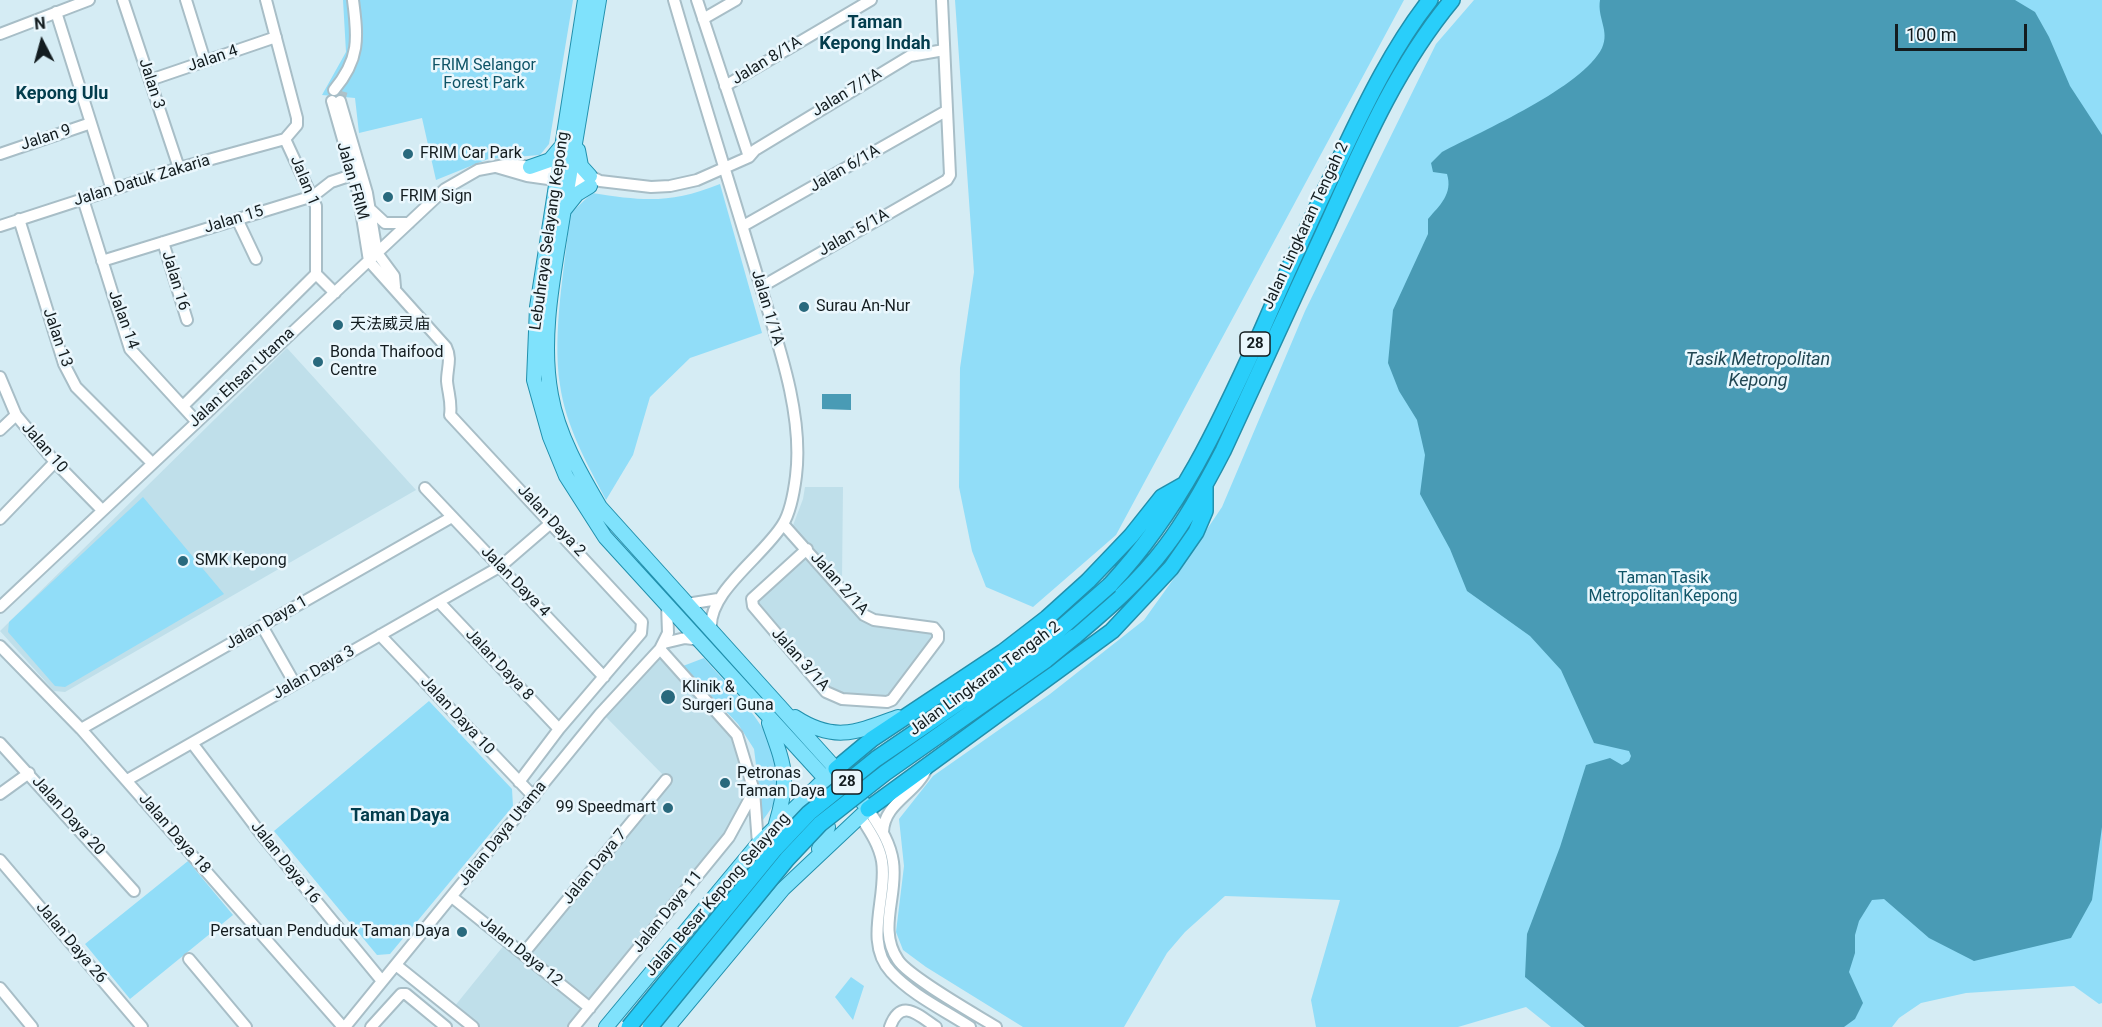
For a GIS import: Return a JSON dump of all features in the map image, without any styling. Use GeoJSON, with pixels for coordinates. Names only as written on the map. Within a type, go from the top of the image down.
{"type":"FeatureCollection","features":[{"type":"Feature","properties":{"kind":"highway","name":"Jalan Lingkaran Tengah 2"},"geometry":{"type":"LineString","coordinates":[[629,1027],[775,849],[809,813],[876,759],[1036,650],[1110,585],[1151,539],[1188,483],[1240,377],[1351,135],[1384,71],[1414,21],[1430,0]]}},
{"type":"Feature","properties":{"kind":"highway","name":"Jalan Lingkaran Tengah 2"},"geometry":{"type":"LineString","coordinates":[[650,1027],[787,859],[820,824],[885,773],[1046,660],[1120,597],[1165,547],[1205,485],[1223,451],[1365,141],[1410,57],[1428,29],[1452,0]]}},
{"type":"Feature","properties":{"kind":"highway"},"geometry":{"type":"LineString","coordinates":[[831,774],[872,739],[920,709],[1047,618],[1088,581],[1131,536],[1162,497],[1188,483]]}},
{"type":"Feature","properties":{"kind":"highway"},"geometry":{"type":"LineString","coordinates":[[864,812],[1112,631],[1171,568],[1196,532],[1205,511],[1205,485]]}},
{"type":"Feature","properties":{"kind":"highway"},"geometry":{"type":"LineString","coordinates":[[872,739],[868,753],[875,774],[892,781],[910,778]]}},
{"type":"Feature","properties":{"kind":"main road","name":"Lebuhraya Selayang Kepong"},"geometry":{"type":"LineString","coordinates":[[585,0],[561,145],[564,212],[553,278],[548,348],[551,398],[578,469],[600,507],[776,704],[864,812]]}},
{"type":"Feature","properties":{"kind":"main road","name":"Lebuhraya Selayang Kepong"},"geometry":{"type":"LineString","coordinates":[[599,0],[576,136],[563,177],[540,276],[532,363],[541,410],[566,476],[588,514],[605,537],[766,715],[831,774]]}},
{"type":"Feature","properties":{"kind":"main road"},"geometry":{"type":"LineString","coordinates":[[564,212],[577,194],[593,181],[579,161],[576,136]]}},
{"type":"Feature","properties":{"kind":"main road"},"geometry":{"type":"LineString","coordinates":[[530,167],[550,160],[561,145]]}},
{"type":"Feature","properties":{"kind":"main road"},"geometry":{"type":"LineString","coordinates":[[776,704],[814,729],[826,733],[867,729],[920,709]]}},
{"type":"Feature","properties":{"kind":"main road"},"geometry":{"type":"LineString","coordinates":[[766,715],[781,755],[786,780],[780,820],[809,812],[825,819],[828,827],[812,859]]}},
{"type":"Feature","properties":{"kind":"main road","name":"Jalan Besar Kepong Selayang"},"geometry":{"type":"LineString","coordinates":[[606,1027],[758,844],[780,820],[831,774]]}},
{"type":"Feature","properties":{"kind":"main road"},"geometry":{"type":"LineString","coordinates":[[668,1027],[783,889],[864,812]]}},
{"type":"Feature","properties":{"kind":"street"},"geometry":{"type":"LineString","coordinates":[[0,34],[89,0]]}},
{"type":"Feature","properties":{"kind":"street","name":"Jalan 3"},"geometry":{"type":"LineString","coordinates":[[123,0],[179,168]]}},
{"type":"Feature","properties":{"kind":"street"},"geometry":{"type":"LineString","coordinates":[[186,0],[205,61]]}},
{"type":"Feature","properties":{"kind":"street","name":"Jalan 1"},"geometry":{"type":"LineString","coordinates":[[266,0],[297,118],[297,125],[285,139],[316,206],[316,274]]}},
{"type":"Feature","properties":{"kind":"street"},"geometry":{"type":"LineString","coordinates":[[338,90],[352,65],[357,42],[353,0]]}},
{"type":"Feature","properties":{"kind":"street","name":"Jalan 1/1A"},"geometry":{"type":"LineString","coordinates":[[674,0],[785,364],[798,455],[790,508],[783,524],[759,555],[718,599],[712,614],[711,630]]}},
{"type":"Feature","properties":{"kind":"street"},"geometry":{"type":"LineString","coordinates":[[697,0],[725,86],[750,152]]}},
{"type":"Feature","properties":{"kind":"street"},"geometry":{"type":"LineString","coordinates":[[703,19],[736,0]]}},
{"type":"Feature","properties":{"kind":"street","name":"Jalan 8/1A"},"geometry":{"type":"LineString","coordinates":[[725,86],[871,0]]}},
{"type":"Feature","properties":{"kind":"street"},"geometry":{"type":"LineString","coordinates":[[942,0],[946,111]]}},
{"type":"Feature","properties":{"kind":"street"},"geometry":{"type":"LineString","coordinates":[[56,12],[112,190]]}},
{"type":"Feature","properties":{"kind":"street","name":"Jalan 4"},"geometry":{"type":"LineString","coordinates":[[150,80],[276,37]]}},
{"type":"Feature","properties":{"kind":"street","name":"Jalan 7/1A"},"geometry":{"type":"LineString","coordinates":[[563,177],[651,187],[689,183],[726,167],[730,158],[750,152],[910,56],[944,50]]}},
{"type":"Feature","properties":{"kind":"street","name":"Jalan FRIM"},"geometry":{"type":"LineString","coordinates":[[336,101],[369,209],[377,253]]}},
{"type":"Feature","properties":{"kind":"street","name":"Jalan 5/1A"},"geometry":{"type":"LineString","coordinates":[[761,287],[947,180],[950,168],[946,111]]}},
{"type":"Feature","properties":{"kind":"street","name":"Jalan 6/1A"},"geometry":{"type":"LineString","coordinates":[[743,226],[946,111]]}},
{"type":"Feature","properties":{"kind":"street","name":"Jalan 9"},"geometry":{"type":"LineString","coordinates":[[0,154],[91,123]]}},
{"type":"Feature","properties":{"kind":"street","name":"Jalan Datuk Zakaria"},"geometry":{"type":"LineString","coordinates":[[0,226],[179,168],[285,139]]}},
{"type":"Feature","properties":{"kind":"street","name":"Jalan Ehsan Utama"},"geometry":{"type":"LineString","coordinates":[[0,608],[196,421],[458,180],[478,170],[510,164],[530,167],[563,177]]}},
{"type":"Feature","properties":{"kind":"street"},"geometry":{"type":"LineString","coordinates":[[495,167],[507,172],[563,177]]}},
{"type":"Feature","properties":{"kind":"street","name":"Jalan FRIM"},"geometry":{"type":"LineString","coordinates":[[357,173],[369,261]]}},
{"type":"Feature","properties":{"kind":"street","name":"Jalan 15"},"geometry":{"type":"LineString","coordinates":[[102,261],[313,196],[331,182],[357,173]]}},
{"type":"Feature","properties":{"kind":"street","name":"Jalan 14"},"geometry":{"type":"LineString","coordinates":[[83,199],[130,350],[196,421]]}},
{"type":"Feature","properties":{"kind":"street"},"geometry":{"type":"LineString","coordinates":[[369,209],[385,223],[409,223]]}},
{"type":"Feature","properties":{"kind":"street","name":"Jalan 13"},"geometry":{"type":"LineString","coordinates":[[19,219],[64,364],[76,387],[152,463]]}},
{"type":"Feature","properties":{"kind":"street"},"geometry":{"type":"LineString","coordinates":[[237,219],[256,259]]}},
{"type":"Feature","properties":{"kind":"street","name":"Jalan 16"},"geometry":{"type":"LineString","coordinates":[[163,242],[187,320]]}},
{"type":"Feature","properties":{"kind":"street"},"geometry":{"type":"LineString","coordinates":[[369,261],[386,283],[395,287],[394,276],[377,253]]}},
{"type":"Feature","properties":{"kind":"street"},"geometry":{"type":"LineString","coordinates":[[183,406],[316,274],[335,293]]}},
{"type":"Feature","properties":{"kind":"street","name":"Jalan Daya 2"},"geometry":{"type":"LineString","coordinates":[[395,287],[450,355],[447,380],[452,403],[450,415],[552,522],[642,622],[641,633],[604,677]]}},
{"type":"Feature","properties":{"kind":"street","name":"Jalan 10"},"geometry":{"type":"LineString","coordinates":[[0,377],[16,415],[55,462],[102,510]]}},
{"type":"Feature","properties":{"kind":"street"},"geometry":{"type":"LineString","coordinates":[[0,430],[16,415]]}},
{"type":"Feature","properties":{"kind":"street"},"geometry":{"type":"LineString","coordinates":[[0,519],[55,462]]}},
{"type":"Feature","properties":{"kind":"street","name":"Jalan Daya 4"},"geometry":{"type":"LineString","coordinates":[[424,488],[501,566],[604,677]]}},
{"type":"Feature","properties":{"kind":"street","name":"Jalan Daya 1"},"geometry":{"type":"LineString","coordinates":[[81,729],[452,518]]}},
{"type":"Feature","properties":{"kind":"street","name":"Jalan Daya 3"},"geometry":{"type":"LineString","coordinates":[[127,780],[501,566],[552,522]]}},
{"type":"Feature","properties":{"kind":"street","name":"Jalan 2/1A"},"geometry":{"type":"LineString","coordinates":[[783,524],[864,615],[874,620],[934,628],[938,633]]}},
{"type":"Feature","properties":{"kind":"street","name":"Jalan 3/1A"},"geometry":{"type":"LineString","coordinates":[[807,549],[752,599],[751,603],[826,692],[842,699],[887,702],[892,700],[938,639],[938,633]]}},
{"type":"Feature","properties":{"kind":"street"},"geometry":{"type":"LineString","coordinates":[[687,604],[718,599]]}},
{"type":"Feature","properties":{"kind":"street","name":"Jalan Daya 8"},"geometry":{"type":"LineString","coordinates":[[439,602],[559,729]]}},
{"type":"Feature","properties":{"kind":"street"},"geometry":{"type":"LineString","coordinates":[[662,646],[668,626],[667,604]]}},
{"type":"Feature","properties":{"kind":"street"},"geometry":{"type":"LineString","coordinates":[[262,626],[295,684]]}},
{"type":"Feature","properties":{"kind":"street","name":"Jalan Daya 10"},"geometry":{"type":"LineString","coordinates":[[380,635],[534,797]]}},
{"type":"Feature","properties":{"kind":"street"},"geometry":{"type":"LineString","coordinates":[[662,646],[685,638],[700,640]]}},
{"type":"Feature","properties":{"kind":"street","name":"Jalan Daya 18"},"geometry":{"type":"LineString","coordinates":[[0,646],[81,729],[344,1027]]}},
{"type":"Feature","properties":{"kind":"street"},"geometry":{"type":"LineString","coordinates":[[662,646],[737,735],[754,791],[758,844]]}},
{"type":"Feature","properties":{"kind":"street","name":"Jalan Daya Utama"},"geometry":{"type":"LineString","coordinates":[[344,1027],[600,714],[662,646]]}},
{"type":"Feature","properties":{"kind":"street"},"geometry":{"type":"LineString","coordinates":[[519,782],[559,729],[604,677]]}},
{"type":"Feature","properties":{"kind":"street","name":"Jalan Daya 20"},"geometry":{"type":"LineString","coordinates":[[0,743],[134,891]]}},
{"type":"Feature","properties":{"kind":"street","name":"Jalan Daya 16"},"geometry":{"type":"LineString","coordinates":[[192,743],[261,834],[382,981]]}},
{"type":"Feature","properties":{"kind":"street"},"geometry":{"type":"LineString","coordinates":[[883,832],[886,814],[916,788],[929,764]]}},
{"type":"Feature","properties":{"kind":"street"},"geometry":{"type":"LineString","coordinates":[[0,794],[29,773]]}},
{"type":"Feature","properties":{"kind":"street","name":"Jalan Daya 7"},"geometry":{"type":"LineString","coordinates":[[523,954],[666,780]]}},
{"type":"Feature","properties":{"kind":"street","name":"Jalan Daya 11"},"geometry":{"type":"LineString","coordinates":[[574,1027],[729,837],[754,791]]}},
{"type":"Feature","properties":{"kind":"street"},"geometry":{"type":"LineString","coordinates":[[864,812],[883,832],[891,849],[894,877],[887,933],[899,962],[996,1027]]}},
{"type":"Feature","properties":{"kind":"street"},"geometry":{"type":"LineString","coordinates":[[864,812],[882,862],[878,934],[879,951],[888,970],[905,986],[970,1027]]}},
{"type":"Feature","properties":{"kind":"street","name":"Jalan Daya 26"},"geometry":{"type":"LineString","coordinates":[[0,860],[142,1027]]}},
{"type":"Feature","properties":{"kind":"street","name":"Jalan Daya 12"},"geometry":{"type":"LineString","coordinates":[[452,897],[590,1008]]}},
{"type":"Feature","properties":{"kind":"street"},"geometry":{"type":"LineString","coordinates":[[189,959],[246,1027]]}},
{"type":"Feature","properties":{"kind":"street"},"geometry":{"type":"LineString","coordinates":[[888,970],[899,962]]}},
{"type":"Feature","properties":{"kind":"street"},"geometry":{"type":"LineString","coordinates":[[396,965],[473,1027]]}},
{"type":"Feature","properties":{"kind":"street"},"geometry":{"type":"LineString","coordinates":[[0,988],[32,1027]]}},
{"type":"Feature","properties":{"kind":"street"},"geometry":{"type":"LineString","coordinates":[[375,1026],[397,996],[406,994],[446,1027]]}},
{"type":"Feature","properties":{"kind":"street"},"geometry":{"type":"LineString","coordinates":[[890,1027],[894,1017],[902,1011],[911,1011],[936,1027]]}},
{"type":"Feature","properties":{"kind":"shaded area","name":"SMK Kepong"},"geometry":{"type":"Polygon","coordinates":[[[287,348],[416,490],[65,692],[54,691],[0,631],[287,348]]]}},
{"type":"Feature","properties":{"kind":"shaded area"},"geometry":{"type":"Polygon","coordinates":[[[805,487],[843,487],[842,579],[792,528],[805,487]]]}},
{"type":"Feature","properties":{"kind":"shaded area"},"geometry":{"type":"Polygon","coordinates":[[[807,554],[863,619],[931,631],[935,637],[890,697],[843,696],[827,689],[754,601],[807,554]]]}},
{"type":"Feature","properties":{"kind":"shaded area"},"geometry":{"type":"Polygon","coordinates":[[[660,654],[734,736],[750,791],[728,832],[569,1027],[479,1027],[454,1007],[505,944],[524,959],[669,781],[604,715],[660,654]]]}},
{"type":"Feature","properties":{"kind":"green space","name":"FRIM Selangor Forest Park"},"geometry":{"type":"Polygon","coordinates":[[[343,0],[573,0],[549,144],[540,155],[488,159],[436,180],[422,118],[359,133],[355,98],[322,95],[346,52],[343,0]]]}},
{"type":"Feature","properties":{"kind":"green space"},"geometry":{"type":"Polygon","coordinates":[[[955,0],[1404,0],[1116,535],[1033,607],[986,587],[972,551],[959,487],[960,368],[974,272],[955,0]]]}},
{"type":"Feature","properties":{"kind":"green space","name":"Tasik Metropolitan Kepong"},"geometry":{"type":"Polygon","coordinates":[[[1474,0],[2102,0],[2102,1003],[2099,1004],[2074,986],[1966,993],[1921,1003],[1899,1018],[1892,1027],[1551,1027],[1526,1007],[1458,1027],[1316,1027],[1311,1000],[1340,900],[1225,896],[1185,932],[1167,953],[1124,1027],[1023,1027],[926,967],[903,950],[896,932],[904,866],[899,819],[933,776],[1050,694],[1144,620],[1172,581],[1222,507],[1305,311],[1436,44],[1474,0]]]}},
{"type":"Feature","properties":{"kind":"green space"},"geometry":{"type":"Polygon","coordinates":[[[720,184],[762,333],[690,358],[650,397],[633,455],[606,500],[572,430],[560,385],[558,322],[570,214],[592,193],[657,199],[686,195],[720,184]]]}},
{"type":"Feature","properties":{"kind":"green space"},"geometry":{"type":"Polygon","coordinates":[[[143,497],[224,594],[65,687],[55,686],[8,632],[9,622],[143,497]]]}},
{"type":"Feature","properties":{"kind":"green space"},"geometry":{"type":"Polygon","coordinates":[[[704,658],[757,720],[775,756],[779,775],[777,796],[763,820],[754,749],[738,724],[683,666],[704,658]]]}},
{"type":"Feature","properties":{"kind":"green space"},"geometry":{"type":"Polygon","coordinates":[[[429,701],[512,789],[513,806],[390,954],[377,955],[274,831],[429,701]]]}},
{"type":"Feature","properties":{"kind":"green space"},"geometry":{"type":"Polygon","coordinates":[[[188,861],[233,915],[130,999],[85,944],[188,861]]]}},
{"type":"Feature","properties":{"kind":"green space"},"geometry":{"type":"Polygon","coordinates":[[[851,977],[864,986],[853,1020],[835,997],[851,977]]]}},
{"type":"Feature","properties":{"kind":"water","name":"Tasik Metropolitan Kepong"},"geometry":{"type":"Polygon","coordinates":[[[1600,0],[2015,0],[2035,12],[2049,37],[2070,86],[2102,135],[2102,827],[2092,900],[2071,938],[1974,961],[1929,938],[1884,899],[1872,900],[1859,921],[1855,935],[1855,953],[1849,972],[1863,1003],[1855,1019],[1844,1027],[1585,1027],[1525,977],[1527,934],[1560,847],[1586,765],[1610,758],[1622,765],[1629,761],[1631,756],[1629,751],[1594,743],[1561,670],[1530,636],[1467,591],[1450,549],[1420,494],[1425,455],[1417,420],[1399,391],[1388,363],[1393,310],[1428,234],[1428,219],[1447,193],[1447,174],[1433,172],[1431,163],[1442,152],[1554,93],[1591,63],[1602,48],[1605,36],[1600,0]]]}},
{"type":"Feature","properties":{"kind":"water"},"geometry":{"type":"Polygon","coordinates":[[[822,394],[851,394],[851,410],[822,409],[822,394]]]}},
{"type":"Feature","properties":{"kind":"tunnel"},"geometry":{"type":"LineString","coordinates":[[340,101],[343,90]]}},
{"type":"Feature","properties":{"kind":"place","name":"FRIM Car Park"},"geometry":{"type":"Point","coordinates":[408,154]}},
{"type":"Feature","properties":{"kind":"place","name":"FRIM Sign"},"geometry":{"type":"Point","coordinates":[388,197]}},
{"type":"Feature","properties":{"kind":"place","name":"Surau An-Nur"},"geometry":{"type":"Point","coordinates":[804,307]}},
{"type":"Feature","properties":{"kind":"place","name":"天法威灵庙"},"geometry":{"type":"Point","coordinates":[338,325]}},
{"type":"Feature","properties":{"kind":"place","name":"Bonda Thaifood Centre"},"geometry":{"type":"Point","coordinates":[318,362]}},
{"type":"Feature","properties":{"kind":"place","name":"SMK Kepong"},"geometry":{"type":"Point","coordinates":[183,561]}},
{"type":"Feature","properties":{"kind":"place","name":"Klinik & Surgeri Guna"},"geometry":{"type":"Point","coordinates":[668,697]}},
{"type":"Feature","properties":{"kind":"place","name":"Petronas Taman Daya"},"geometry":{"type":"Point","coordinates":[725,783]}},
{"type":"Feature","properties":{"kind":"place","name":"99 Speedmart"},"geometry":{"type":"Point","coordinates":[668,808]}},
{"type":"Feature","properties":{"kind":"place","name":"Persatuan Penduduk Taman Daya"},"geometry":{"type":"Point","coordinates":[462,932]}},
{"type":"Feature","properties":{"kind":"district","name":"Taman Kepong Indah"},"geometry":{"type":"Point","coordinates":[875,33]}},
{"type":"Feature","properties":{"kind":"district","name":"Kepong Ulu"},"geometry":{"type":"Point","coordinates":[62,94]}},
{"type":"Feature","properties":{"kind":"district","name":"Taman Daya"},"geometry":{"type":"Point","coordinates":[400,816]}},
{"type":"Feature","properties":{"kind":"park label","name":"Taman Tasik Metropolitan Kepong"},"geometry":{"type":"Point","coordinates":[1663,588]}}]}
